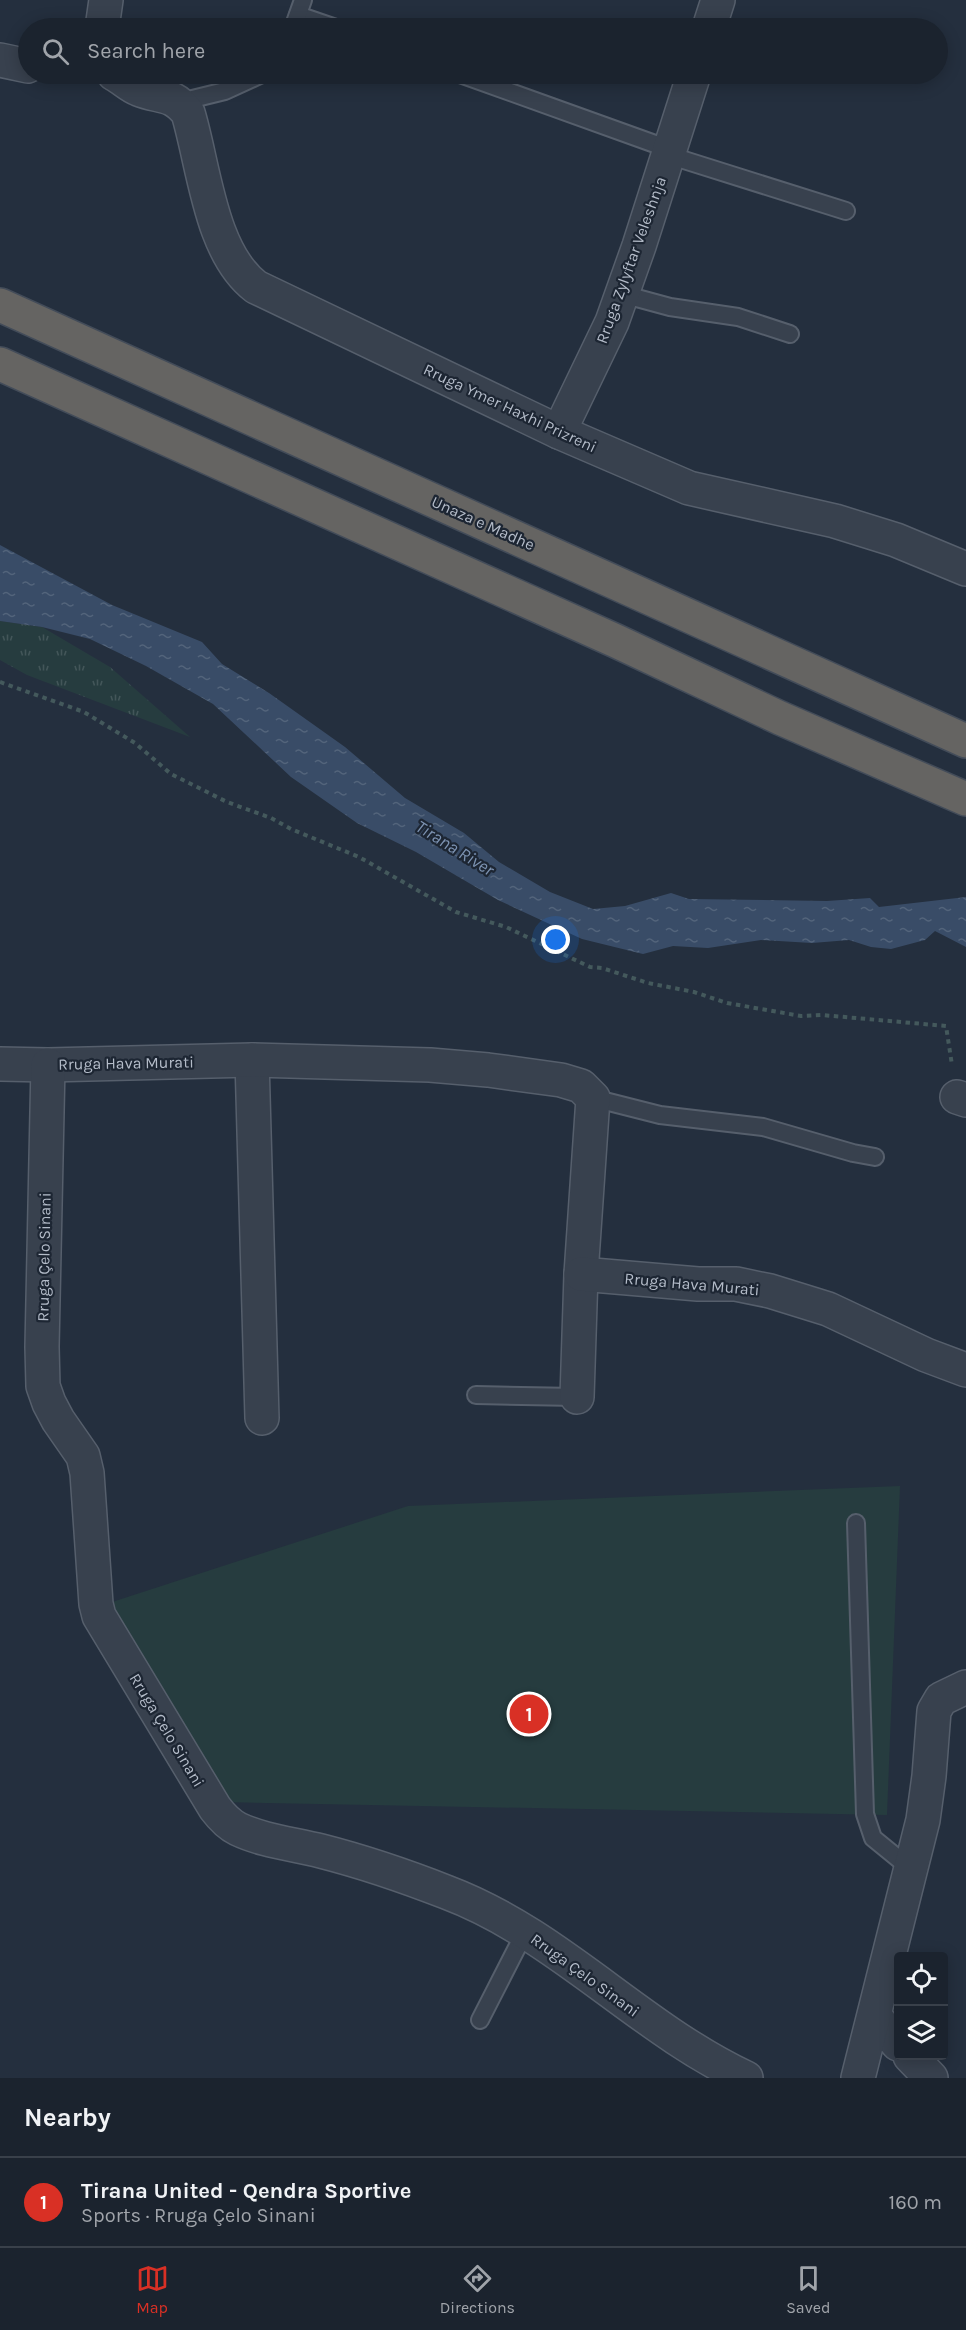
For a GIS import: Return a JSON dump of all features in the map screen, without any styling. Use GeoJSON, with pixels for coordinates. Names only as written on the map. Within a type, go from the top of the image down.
{"type":"FeatureCollection","features":[{"type":"Feature","properties":{"kind":"highway","name":"Unaza e Madhe"},"geometry":{"type":"LineString","coordinates":[[0,305],[966,741]]}},
{"type":"Feature","properties":{"kind":"highway"},"geometry":{"type":"LineString","coordinates":[[0,364],[616,641],[780,718],[964,799]]}},
{"type":"Feature","properties":{"kind":"street"},"geometry":{"type":"LineString","coordinates":[[103,18],[106,0]]}},
{"type":"Feature","properties":{"kind":"street"},"geometry":{"type":"LineString","coordinates":[[712,18],[718,0]]}},
{"type":"Feature","properties":{"kind":"street"},"geometry":{"type":"LineString","coordinates":[[0,60],[18,64]]}},
{"type":"Feature","properties":{"kind":"street"},"geometry":{"type":"LineString","coordinates":[[130,84],[138,89],[168,96],[180,102]]}},
{"type":"Feature","properties":{"kind":"street","name":"Rruga Zylyftar Veleshnja"},"geometry":{"type":"LineString","coordinates":[[559,432],[612,322],[691,84]]}},
{"type":"Feature","properties":{"kind":"street","name":"Rruga Ymer Haxhi Prizreni"},"geometry":{"type":"LineString","coordinates":[[180,102],[188,113],[209,198],[225,249],[243,278],[256,287],[559,432],[689,488],[835,521],[896,540],[966,569]]}},
{"type":"Feature","properties":{"kind":"street"},"geometry":{"type":"LineString","coordinates":[[252,1060],[262,1418]]}},
{"type":"Feature","properties":{"kind":"street","name":"Rruga Hava Murati"},"geometry":{"type":"LineString","coordinates":[[0,1064],[252,1060],[430,1065],[561,1080],[581,1086],[593,1098]]}},
{"type":"Feature","properties":{"kind":"street","name":"Rruga Çelo Sinani"},"geometry":{"type":"LineString","coordinates":[[48,1065],[42,1347],[44,1386],[58,1420],[83,1455],[87,1473],[96,1604],[105,1629],[215,1808],[229,1824],[248,1833],[342,1856],[399,1874],[490,1911],[525,1932],[685,2046],[746,2078]]}},
{"type":"Feature","properties":{"kind":"street"},"geometry":{"type":"LineString","coordinates":[[577,1397],[581,1274],[593,1098]]}},
{"type":"Feature","properties":{"kind":"street","name":"Rruga Hava Murati"},"geometry":{"type":"LineString","coordinates":[[581,1274],[698,1284],[736,1284],[770,1291],[828,1309],[926,1355],[966,1370]]}},
{"type":"Feature","properties":{"kind":"street"},"geometry":{"type":"LineString","coordinates":[[858,2078],[923,1820],[929,1776],[933,1711],[941,1699],[966,1687]]}},
{"type":"Feature","properties":{"kind":"street"},"geometry":{"type":"LineString","coordinates":[[875,2017],[894,2039]]}},
{"type":"Feature","properties":{"kind":"street"},"geometry":{"type":"LineString","coordinates":[[914,2060],[931,2078]]}},
{"type":"Feature","properties":{"kind":"lane"},"geometry":{"type":"LineString","coordinates":[[180,102],[225,91],[240,84]]}},
{"type":"Feature","properties":{"kind":"lane","name":"Rruga Zylyftar Veleshnja"},"geometry":{"type":"LineString","coordinates":[[488,84],[655,144],[684,160],[846,212]]}},
{"type":"Feature","properties":{"kind":"lane"},"geometry":{"type":"LineString","coordinates":[[622,294],[670,307],[738,317],[790,334]]}},
{"type":"Feature","properties":{"kind":"lane","name":"Rruga Hava Murati"},"geometry":{"type":"LineString","coordinates":[[593,1098],[660,1115],[764,1127],[875,1157]]}},
{"type":"Feature","properties":{"kind":"lane"},"geometry":{"type":"LineString","coordinates":[[476,1395],[577,1397]]}},
{"type":"Feature","properties":{"kind":"lane"},"geometry":{"type":"LineString","coordinates":[[856,1523],[865,1814],[873,1838],[911,1869]]}},
{"type":"Feature","properties":{"kind":"lane"},"geometry":{"type":"LineString","coordinates":[[480,2020],[525,1932]]}},
{"type":"Feature","properties":{"kind":"path"},"geometry":{"type":"LineString","coordinates":[[0,682],[84,712],[135,742],[171,774],[227,802],[271,818],[291,829],[359,857],[456,912],[506,927],[590,967],[603,968],[641,981],[694,992],[727,1002],[801,1016],[828,1016],[946,1026],[961,1098]]}},
{"type":"Feature","properties":{"kind":"green space"},"geometry":{"type":"Polygon","coordinates":[[[0,621],[42,627],[110,667],[190,737],[27,675],[0,660],[0,621]]]}},
{"type":"Feature","properties":{"kind":"green space"},"geometry":{"type":"Polygon","coordinates":[[[900,1486],[887,1815],[222,1802],[106,1604],[408,1506],[900,1486]]]}},
{"type":"Feature","properties":{"kind":"water","name":"Tirana River"},"geometry":{"type":"Polygon","coordinates":[[[0,545],[112,605],[202,642],[222,664],[269,693],[345,747],[405,798],[464,833],[499,862],[550,892],[593,909],[625,906],[671,893],[689,899],[827,901],[870,898],[879,907],[966,897],[966,947],[935,931],[925,940],[891,949],[871,947],[849,940],[812,943],[761,940],[708,948],[673,946],[643,954],[582,939],[498,900],[416,852],[357,823],[291,777],[213,704],[146,666],[90,639],[42,627],[0,621],[0,545]]]}},
{"type":"Feature","properties":{"kind":"place","name":"Tirana United - Qendra Sportive"},"geometry":{"type":"Point","coordinates":[529,1714]}}]}
